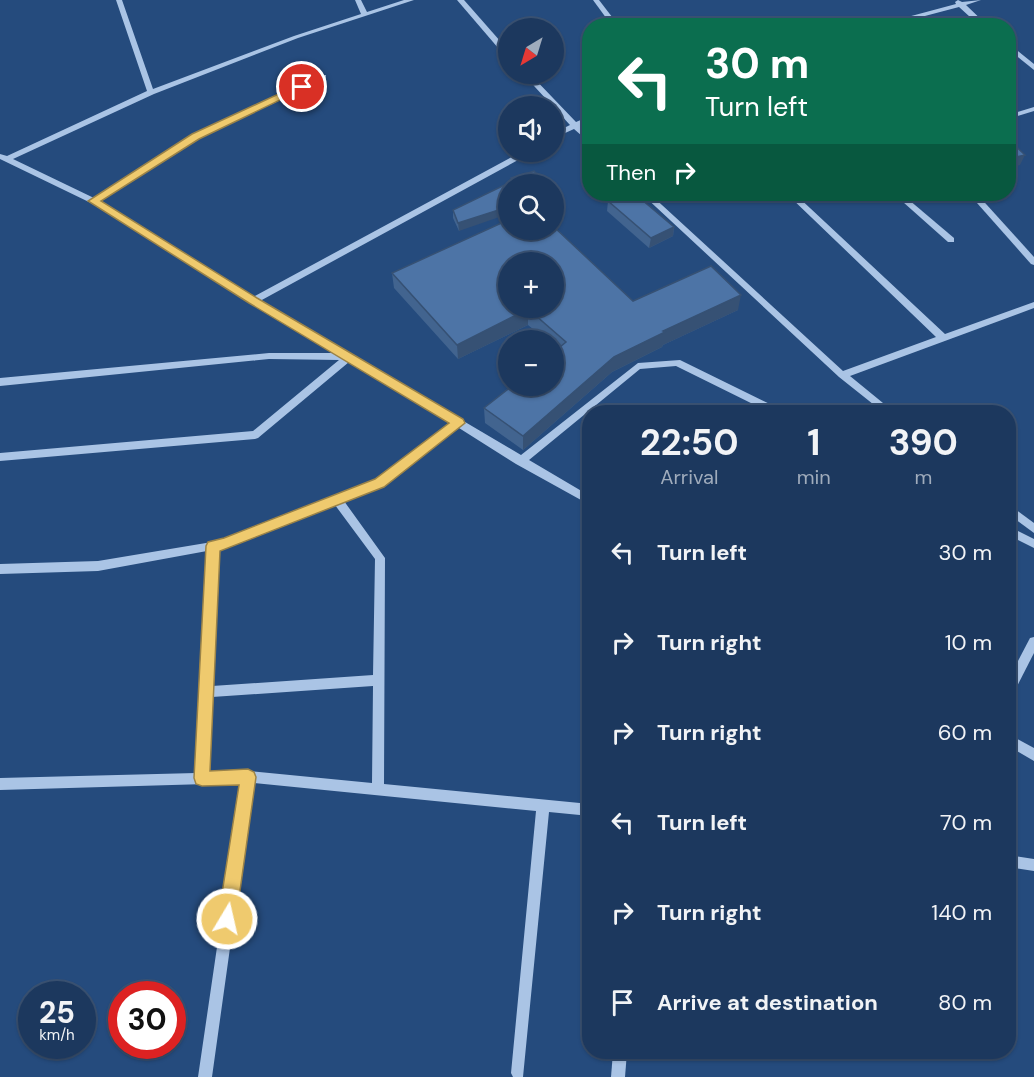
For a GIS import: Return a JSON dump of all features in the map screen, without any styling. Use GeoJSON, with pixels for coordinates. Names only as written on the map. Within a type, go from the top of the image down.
{"type":"FeatureCollection","features":[{"type":"Feature","properties":{"kind":"street"},"geometry":{"type":"LineString","coordinates":[[119,0],[151,92]]}},
{"type":"Feature","properties":{"kind":"street"},"geometry":{"type":"LineString","coordinates":[[358,0],[366,15]]}},
{"type":"Feature","properties":{"kind":"street"},"geometry":{"type":"LineString","coordinates":[[3,157],[151,92],[296,37],[411,0]]}},
{"type":"Feature","properties":{"kind":"street"},"geometry":{"type":"LineString","coordinates":[[460,0],[498,43]]}},
{"type":"Feature","properties":{"kind":"street"},"geometry":{"type":"LineString","coordinates":[[596,0],[610,18]]}},
{"type":"Feature","properties":{"kind":"street"},"geometry":{"type":"LineString","coordinates":[[905,18],[958,2],[978,0]]}},
{"type":"Feature","properties":{"kind":"street"},"geometry":{"type":"LineString","coordinates":[[958,2],[976,18]]}},
{"type":"Feature","properties":{"kind":"street"},"geometry":{"type":"LineString","coordinates":[[1016,52],[1034,68]]}},
{"type":"Feature","properties":{"kind":"street"},"geometry":{"type":"LineString","coordinates":[[94,201],[195,136],[323,77]]}},
{"type":"Feature","properties":{"kind":"street"},"geometry":{"type":"LineString","coordinates":[[535,84],[582,134]]}},
{"type":"Feature","properties":{"kind":"street"},"geometry":{"type":"LineString","coordinates":[[1016,115],[1034,109]]}},
{"type":"Feature","properties":{"kind":"street"},"geometry":{"type":"LineString","coordinates":[[564,131],[582,122]]}},
{"type":"Feature","properties":{"kind":"street"},"geometry":{"type":"LineString","coordinates":[[3,157],[94,201],[253,300],[582,496]]}},
{"type":"Feature","properties":{"kind":"street"},"geometry":{"type":"LineString","coordinates":[[253,300],[508,162]]}},
{"type":"Feature","properties":{"kind":"street"},"geometry":{"type":"LineString","coordinates":[[654,201],[842,375],[880,405]]}},
{"type":"Feature","properties":{"kind":"street"},"geometry":{"type":"LineString","coordinates":[[798,201],[943,338]]}},
{"type":"Feature","properties":{"kind":"street"},"geometry":{"type":"LineString","coordinates":[[906,201],[951,240]]}},
{"type":"Feature","properties":{"kind":"street"},"geometry":{"type":"LineString","coordinates":[[979,201],[1034,262]]}},
{"type":"Feature","properties":{"kind":"street"},"geometry":{"type":"LineString","coordinates":[[842,375],[1034,305]]}},
{"type":"Feature","properties":{"kind":"street"},"geometry":{"type":"LineString","coordinates":[[0,382],[269,356],[349,357]]}},
{"type":"Feature","properties":{"kind":"street"},"geometry":{"type":"LineString","coordinates":[[0,457],[255,435],[349,357]]}},
{"type":"Feature","properties":{"kind":"street"},"geometry":{"type":"LineString","coordinates":[[590,405],[638,366],[677,362],[763,405]]}},
{"type":"Feature","properties":{"kind":"street"},"geometry":{"type":"LineString","coordinates":[[520,461],[582,411]]}},
{"type":"Feature","properties":{"kind":"street"},"geometry":{"type":"LineString","coordinates":[[0,569],[98,566],[225,544],[379,483],[458,423]]}},
{"type":"Feature","properties":{"kind":"street"},"geometry":{"type":"LineString","coordinates":[[337,500],[380,558],[378,789]]}},
{"type":"Feature","properties":{"kind":"street"},"geometry":{"type":"LineString","coordinates":[[1016,514],[1034,529]]}},
{"type":"Feature","properties":{"kind":"street"},"geometry":{"type":"LineString","coordinates":[[1016,534],[1034,544]]}},
{"type":"Feature","properties":{"kind":"street"},"geometry":{"type":"LineString","coordinates":[[202,778],[213,546]]}},
{"type":"Feature","properties":{"kind":"street"},"geometry":{"type":"LineString","coordinates":[[1016,677],[1034,642]]}},
{"type":"Feature","properties":{"kind":"street"},"geometry":{"type":"LineString","coordinates":[[206,692],[380,680]]}},
{"type":"Feature","properties":{"kind":"street"},"geometry":{"type":"LineString","coordinates":[[1016,745],[1034,755]]}},
{"type":"Feature","properties":{"kind":"street"},"geometry":{"type":"LineString","coordinates":[[205,1077],[248,777]]}},
{"type":"Feature","properties":{"kind":"street"},"geometry":{"type":"LineString","coordinates":[[0,784],[248,777],[582,809]]}},
{"type":"Feature","properties":{"kind":"street"},"geometry":{"type":"LineString","coordinates":[[518,1073],[543,805]]}},
{"type":"Feature","properties":{"kind":"street"},"geometry":{"type":"LineString","coordinates":[[1016,862],[1034,865]]}},
{"type":"Feature","properties":{"kind":"street"},"geometry":{"type":"LineString","coordinates":[[618,1077],[619,1059]]}},
{"type":"Feature","properties":{"kind":"building"},"geometry":{"type":"Polygon","coordinates":[[[1016,147],[1025,155],[1016,157],[1016,147]]]}},
{"type":"Feature","properties":{"kind":"building"},"geometry":{"type":"Polygon","coordinates":[[[498,188],[498,210],[458,223],[453,210],[498,188]]]}},
{"type":"Feature","properties":{"kind":"building"},"geometry":{"type":"Polygon","coordinates":[[[608,201],[643,201],[674,227],[651,238],[608,201]]]}},
{"type":"Feature","properties":{"kind":"building"},"geometry":{"type":"Polygon","coordinates":[[[498,225],[498,240],[564,240],[564,236],[633,301],[711,266],[741,295],[663,331],[665,332],[614,357],[523,436],[484,408],[499,396],[564,396],[564,344],[566,342],[564,330],[552,330],[538,318],[564,318],[564,252],[498,252],[498,318],[510,318],[457,345],[392,273],[498,225]]]}},
{"type":"Feature","properties":{"kind":"route"},"geometry":{"type":"LineString","coordinates":[[227,919],[248,777],[202,778],[213,546],[225,544],[379,483],[458,423],[94,201],[195,136],[302,87]]}}]}
